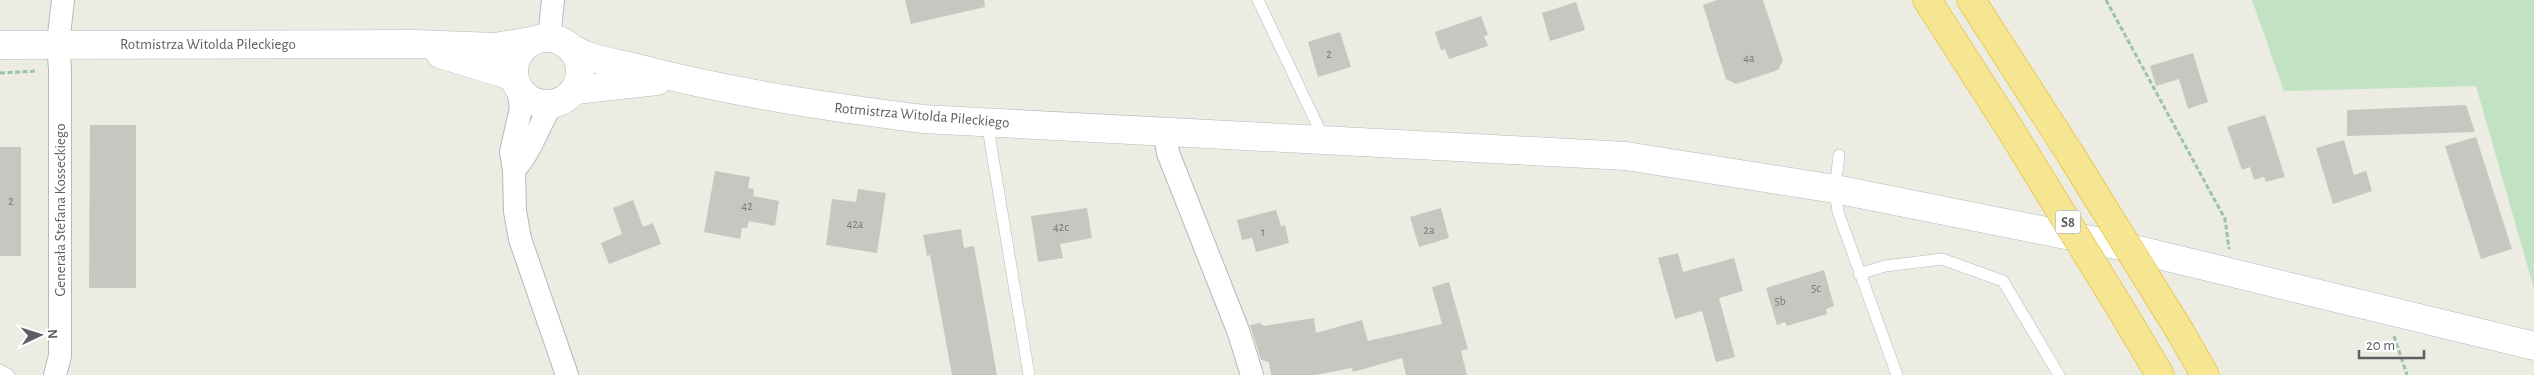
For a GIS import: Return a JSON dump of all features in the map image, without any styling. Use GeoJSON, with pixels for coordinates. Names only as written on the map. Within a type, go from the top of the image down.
{"type":"FeatureCollection","features":[{"type":"Feature","properties":{"kind":"highway","name":"S8"},"geometry":{"type":"LineString","coordinates":[[1927,0],[2010,129],[2126,316],[2160,375]]}},
{"type":"Feature","properties":{"kind":"highway","name":"S8"},"geometry":{"type":"LineString","coordinates":[[1971,0],[2069,152],[2205,375]]}},
{"type":"Feature","properties":{"kind":"street","name":"Generała Stefana Kosseckiego"},"geometry":{"type":"LineString","coordinates":[[55,375],[60,356],[59,57],[63,0]]}},
{"type":"Feature","properties":{"kind":"street"},"geometry":{"type":"LineString","coordinates":[[551,43],[553,0]]}},
{"type":"Feature","properties":{"kind":"street","name":"Rotmistrza Witolda Pileckiego"},"geometry":{"type":"LineString","coordinates":[[0,45],[59,57],[415,44],[495,47],[551,43],[589,58],[681,80],[809,105],[923,119],[1626,156],[1835,188],[2126,247],[2534,346]]}},
{"type":"Feature","properties":{"kind":"street"},"geometry":{"type":"LineString","coordinates":[[516,84],[535,103],[552,104],[567,98],[575,90],[580,69],[578,58],[551,43],[522,48],[516,57],[513,68],[516,84],[521,108],[511,152],[514,170],[515,210],[520,239],[567,375]]}},
{"type":"Feature","properties":{"kind":"street","name":"Rotmistrza Witolda Pileckiego"},"geometry":{"type":"LineString","coordinates":[[415,44],[455,60],[505,74],[516,84]]}},
{"type":"Feature","properties":{"kind":"street","name":"Rotmistrza Witolda Pileckiego"},"geometry":{"type":"LineString","coordinates":[[575,90],[642,81],[681,80]]}},
{"type":"Feature","properties":{"kind":"street"},"geometry":{"type":"LineString","coordinates":[[514,170],[526,158],[543,118],[552,104]]}},
{"type":"Feature","properties":{"kind":"street"},"geometry":{"type":"LineString","coordinates":[[1165,131],[1168,153],[1239,333],[1252,375]]}},
{"type":"Feature","properties":{"kind":"lane"},"geometry":{"type":"LineString","coordinates":[[1258,0],[1325,140]]}},
{"type":"Feature","properties":{"kind":"lane"},"geometry":{"type":"LineString","coordinates":[[987,122],[1029,375]]}},
{"type":"Feature","properties":{"kind":"lane"},"geometry":{"type":"LineString","coordinates":[[1839,155],[1835,188],[1838,212],[1897,375]]}},
{"type":"Feature","properties":{"kind":"lane"},"geometry":{"type":"LineString","coordinates":[[1859,274],[1885,266],[1942,259],[2003,281],[2059,375]]}},
{"type":"Feature","properties":{"kind":"lane"},"geometry":{"type":"LineString","coordinates":[[0,370],[9,375]]}},
{"type":"Feature","properties":{"kind":"path"},"geometry":{"type":"LineString","coordinates":[[2106,0],[2225,218],[2229,239],[2228,272]]}},
{"type":"Feature","properties":{"kind":"path"},"geometry":{"type":"LineString","coordinates":[[0,73],[59,57]]}},
{"type":"Feature","properties":{"kind":"path"},"geometry":{"type":"LineString","coordinates":[[2389,311],[2392,332],[2407,375]]}},
{"type":"Feature","properties":{"kind":"green space"},"geometry":{"type":"Polygon","coordinates":[[[2252,0],[2534,0],[2534,289],[2476,86],[2284,91],[2252,0]]]}},
{"type":"Feature","properties":{"kind":"building"},"geometry":{"type":"Polygon","coordinates":[[[905,0],[984,0],[985,7],[911,24],[905,0]]]}},
{"type":"Feature","properties":{"kind":"building"},"geometry":{"type":"Polygon","coordinates":[[[1717,0],[1763,0],[1783,61],[1778,70],[1736,84],[1726,79],[1703,5],[1717,0]]]}},
{"type":"Feature","properties":{"kind":"building"},"geometry":{"type":"Polygon","coordinates":[[[1576,2],[1585,30],[1550,41],[1542,13],[1576,2]]]}},
{"type":"Feature","properties":{"kind":"building"},"geometry":{"type":"Polygon","coordinates":[[[1481,16],[1488,35],[1484,36],[1488,46],[1449,59],[1445,49],[1441,50],[1435,32],[1481,16]]]}},
{"type":"Feature","properties":{"kind":"building"},"geometry":{"type":"Polygon","coordinates":[[[1340,32],[1351,67],[1318,77],[1308,42],[1340,32]]]}},
{"type":"Feature","properties":{"kind":"building"},"geometry":{"type":"Polygon","coordinates":[[[2193,53],[2208,102],[2188,109],[2179,79],[2156,86],[2150,66],[2193,53]]]}},
{"type":"Feature","properties":{"kind":"building"},"geometry":{"type":"Polygon","coordinates":[[[2466,105],[2475,132],[2347,136],[2347,110],[2466,105]]]}},
{"type":"Feature","properties":{"kind":"building"},"geometry":{"type":"Polygon","coordinates":[[[2265,115],[2285,177],[2266,182],[2264,177],[2254,180],[2250,167],[2242,170],[2227,127],[2265,115]]]}},
{"type":"Feature","properties":{"kind":"building"},"geometry":{"type":"Polygon","coordinates":[[[90,125],[136,125],[136,288],[89,288],[90,125]]]}},
{"type":"Feature","properties":{"kind":"building"},"geometry":{"type":"Polygon","coordinates":[[[2476,137],[2512,249],[2481,259],[2445,146],[2476,137]]]}},
{"type":"Feature","properties":{"kind":"building"},"geometry":{"type":"Polygon","coordinates":[[[2344,140],[2354,175],[2366,171],[2372,191],[2333,204],[2316,148],[2344,140]]]}},
{"type":"Feature","properties":{"kind":"building"},"geometry":{"type":"Polygon","coordinates":[[[0,147],[21,147],[21,256],[0,256],[0,147]]]}},
{"type":"Feature","properties":{"kind":"building"},"geometry":{"type":"Polygon","coordinates":[[[715,171],[750,177],[748,188],[754,189],[753,196],[779,201],[775,226],[749,221],[747,228],[742,228],[740,239],[704,232],[715,171]]]}},
{"type":"Feature","properties":{"kind":"building"},"geometry":{"type":"Polygon","coordinates":[[[858,189],[886,193],[877,253],[826,245],[832,199],[856,202],[858,189]]]}},
{"type":"Feature","properties":{"kind":"building"},"geometry":{"type":"Polygon","coordinates":[[[633,200],[643,227],[653,223],[661,244],[609,264],[601,243],[622,234],[613,208],[633,200]]]}},
{"type":"Feature","properties":{"kind":"building"},"geometry":{"type":"Polygon","coordinates":[[[1087,208],[1092,238],[1060,244],[1063,258],[1038,262],[1031,216],[1087,208]]]}},
{"type":"Feature","properties":{"kind":"building"},"geometry":{"type":"Polygon","coordinates":[[[1441,208],[1449,238],[1419,247],[1410,217],[1441,208]]]}},
{"type":"Feature","properties":{"kind":"building"},"geometry":{"type":"Polygon","coordinates":[[[1276,210],[1281,226],[1285,225],[1289,243],[1256,252],[1252,238],[1242,240],[1237,220],[1276,210]]]}},
{"type":"Feature","properties":{"kind":"building"},"geometry":{"type":"Polygon","coordinates":[[[961,229],[964,248],[974,246],[997,375],[952,375],[930,255],[927,256],[923,235],[961,229]]]}},
{"type":"Feature","properties":{"kind":"building"},"geometry":{"type":"Polygon","coordinates":[[[1678,253],[1683,272],[1734,258],[1743,291],[1719,298],[1735,357],[1716,362],[1702,311],[1675,319],[1658,258],[1678,253]]]}},
{"type":"Feature","properties":{"kind":"building"},"geometry":{"type":"Polygon","coordinates":[[[1824,270],[1834,306],[1826,309],[1827,314],[1787,326],[1785,322],[1777,325],[1766,288],[1824,270]]]}},
{"type":"Feature","properties":{"kind":"building"},"geometry":{"type":"Polygon","coordinates":[[[1449,282],[1468,349],[1461,351],[1467,375],[1406,375],[1402,358],[1353,372],[1352,368],[1315,375],[1271,375],[1269,362],[1261,360],[1250,325],[1260,323],[1264,326],[1314,318],[1316,333],[1362,320],[1368,341],[1442,324],[1432,287],[1449,282]]]}}]}
